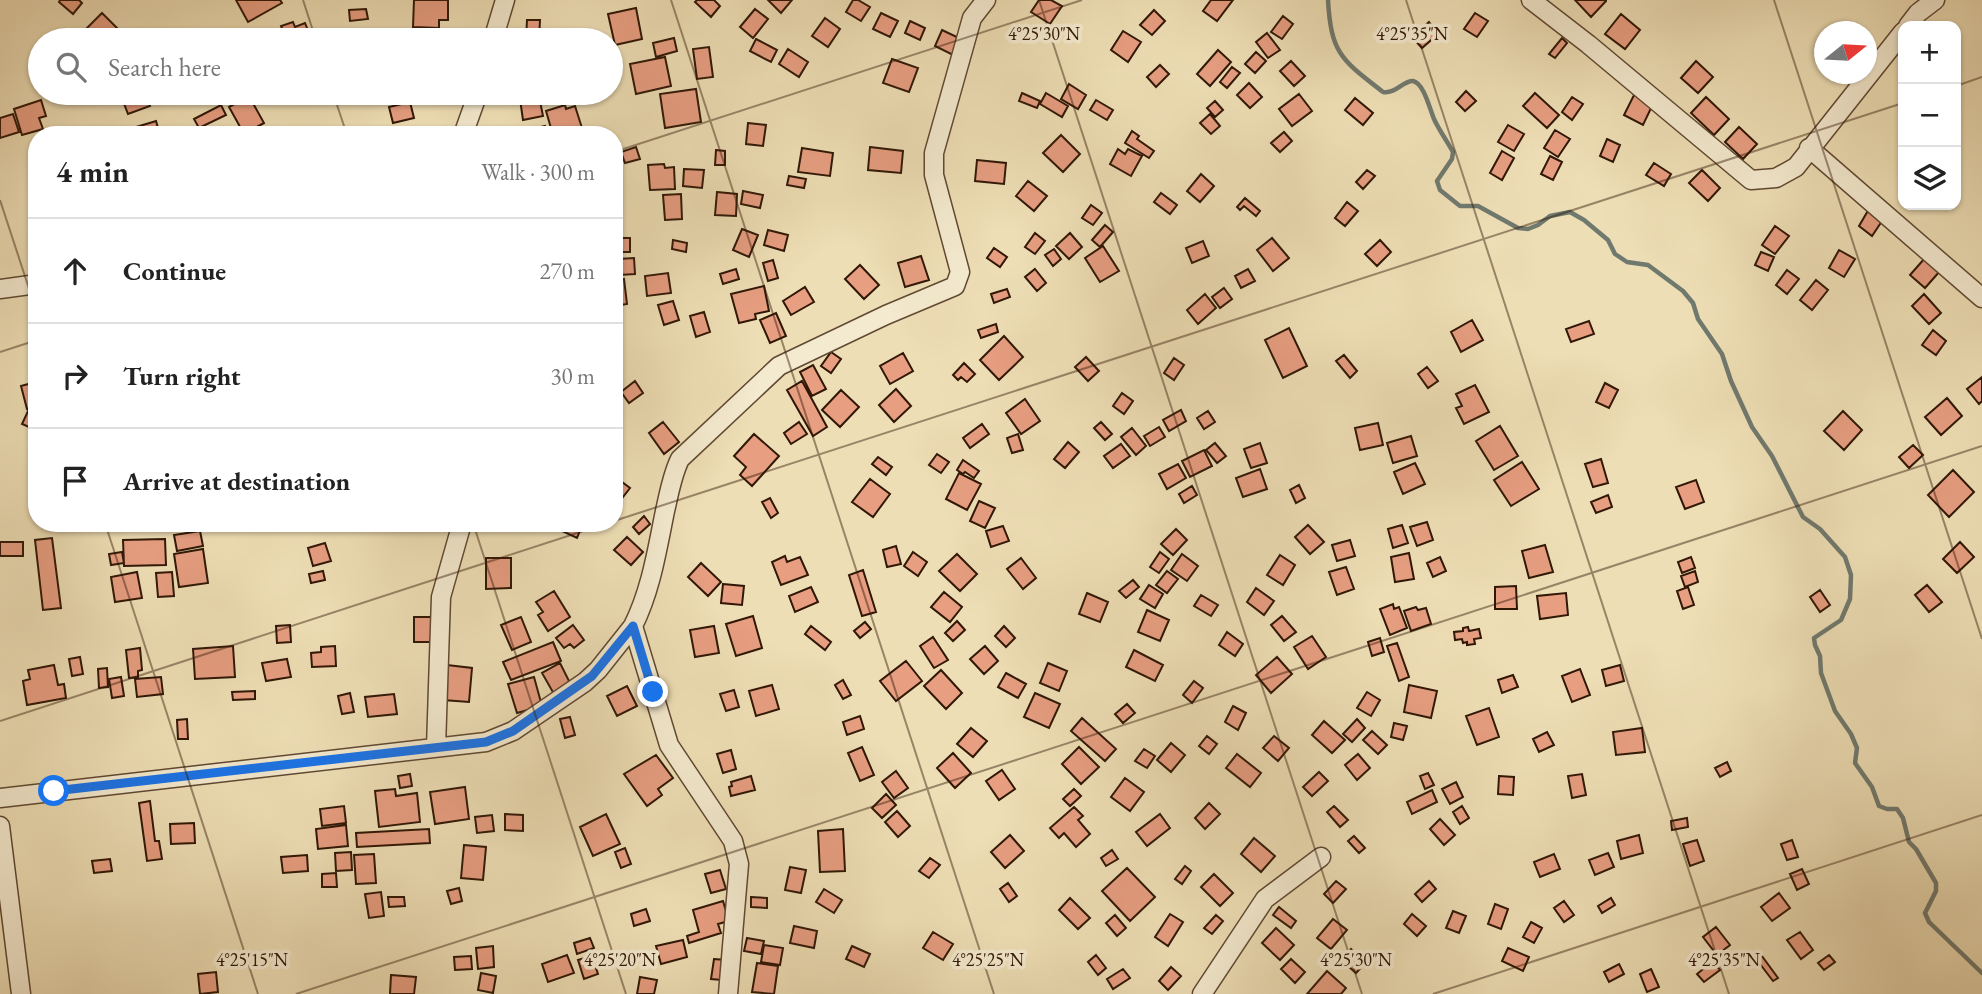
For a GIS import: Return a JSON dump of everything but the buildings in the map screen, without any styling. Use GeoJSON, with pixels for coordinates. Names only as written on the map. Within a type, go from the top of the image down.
{"type":"FeatureCollection","features":[{"type":"Feature","properties":{"kind":"street"},"geometry":{"type":"LineString","coordinates":[[497,28],[505,0]]}},
{"type":"Feature","properties":{"kind":"street"},"geometry":{"type":"LineString","coordinates":[[0,798],[486,742],[513,731],[592,676],[633,626],[649,584],[673,477],[680,459],[779,366],[887,315],[946,291],[959,281],[960,272],[934,175],[934,153],[972,18],[986,0]]}},
{"type":"Feature","properties":{"kind":"street"},"geometry":{"type":"LineString","coordinates":[[1531,0],[1751,180],[1776,178],[1796,167],[1898,40]]}},
{"type":"Feature","properties":{"kind":"street"},"geometry":{"type":"LineString","coordinates":[[1912,21],[1935,0]]}},
{"type":"Feature","properties":{"kind":"street"},"geometry":{"type":"LineString","coordinates":[[466,126],[474,105]]}},
{"type":"Feature","properties":{"kind":"street"},"geometry":{"type":"LineString","coordinates":[[1809,148],[1982,298]]}},
{"type":"Feature","properties":{"kind":"street"},"geometry":{"type":"LineString","coordinates":[[0,289],[28,285]]}},
{"type":"Feature","properties":{"kind":"street"},"geometry":{"type":"LineString","coordinates":[[436,747],[441,597],[459,532]]}},
{"type":"Feature","properties":{"kind":"street"},"geometry":{"type":"LineString","coordinates":[[633,626],[669,745],[733,841],[737,852],[728,994]]}},
{"type":"Feature","properties":{"kind":"street"},"geometry":{"type":"LineString","coordinates":[[0,825],[21,994]]}},
{"type":"Feature","properties":{"kind":"street"},"geometry":{"type":"LineString","coordinates":[[1202,994],[1265,899],[1321,857]]}},
{"type":"Feature","properties":{"kind":"waterway"},"geometry":{"type":"LineString","coordinates":[[1328,0],[1332,33],[1348,63],[1383,92],[1392,91],[1413,81],[1423,92],[1436,123],[1453,152],[1452,159],[1437,181],[1440,190],[1460,206],[1478,206],[1518,228],[1528,229],[1550,216],[1570,212],[1608,240],[1615,254],[1627,262],[1648,265],[1683,291],[1693,303],[1698,319],[1722,354],[1752,427],[1772,456],[1803,517],[1820,529],[1845,557],[1851,575],[1850,599],[1841,620],[1814,638],[1820,656],[1821,673],[1835,711],[1857,748],[1855,763],[1872,787],[1879,806],[1897,809],[1903,818],[1909,842],[1936,883],[1936,891],[1925,913],[1929,922],[1982,973]]}},
{"type":"Feature","properties":{"kind":"route"},"geometry":{"type":"LineString","coordinates":[[54,791],[486,742],[513,731],[585,682],[633,626],[653,692]]}}]}
